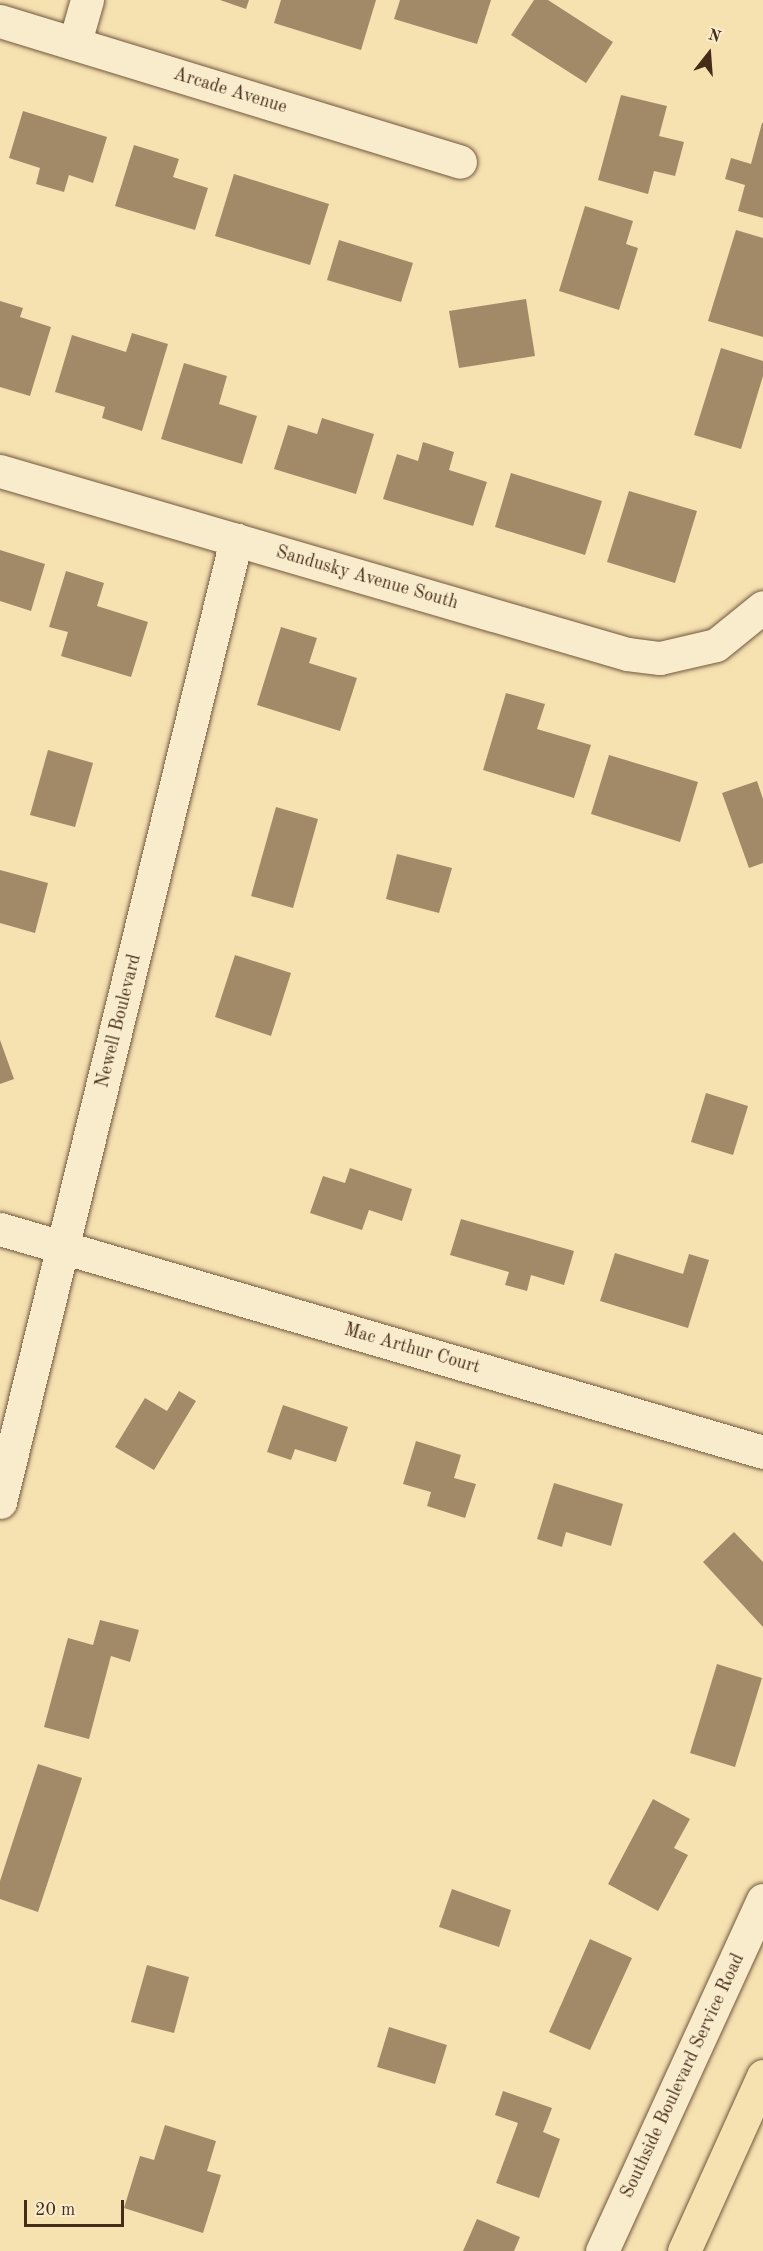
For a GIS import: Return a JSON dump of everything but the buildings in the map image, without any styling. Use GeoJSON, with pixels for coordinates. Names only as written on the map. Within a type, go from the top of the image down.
{"type":"FeatureCollection","features":[{"type":"Feature","properties":{"kind":"highway"},"geometry":{"type":"LineString","coordinates":[[684,2251],[763,2076]]}},
{"type":"Feature","properties":{"kind":"street"},"geometry":{"type":"LineString","coordinates":[[75,42],[87,0]]}},
{"type":"Feature","properties":{"kind":"street","name":"Arcade Avenue"},"geometry":{"type":"LineString","coordinates":[[0,21],[75,42],[460,162]]}},
{"type":"Feature","properties":{"kind":"street","name":"Sandusky Avenue South"},"geometry":{"type":"LineString","coordinates":[[0,471],[627,654],[660,658],[688,654],[733,634],[763,607]]}},
{"type":"Feature","properties":{"kind":"street","name":"Newell Boulevard"},"geometry":{"type":"LineString","coordinates":[[0,1502],[236,540]]}},
{"type":"Feature","properties":{"kind":"street","name":"Mac Arthur Court"},"geometry":{"type":"LineString","coordinates":[[0,1229],[763,1452]]}},
{"type":"Feature","properties":{"kind":"street","name":"Southside Boulevard Service Road"},"geometry":{"type":"LineString","coordinates":[[602,2251],[756,1934],[763,1900]]}}]}
